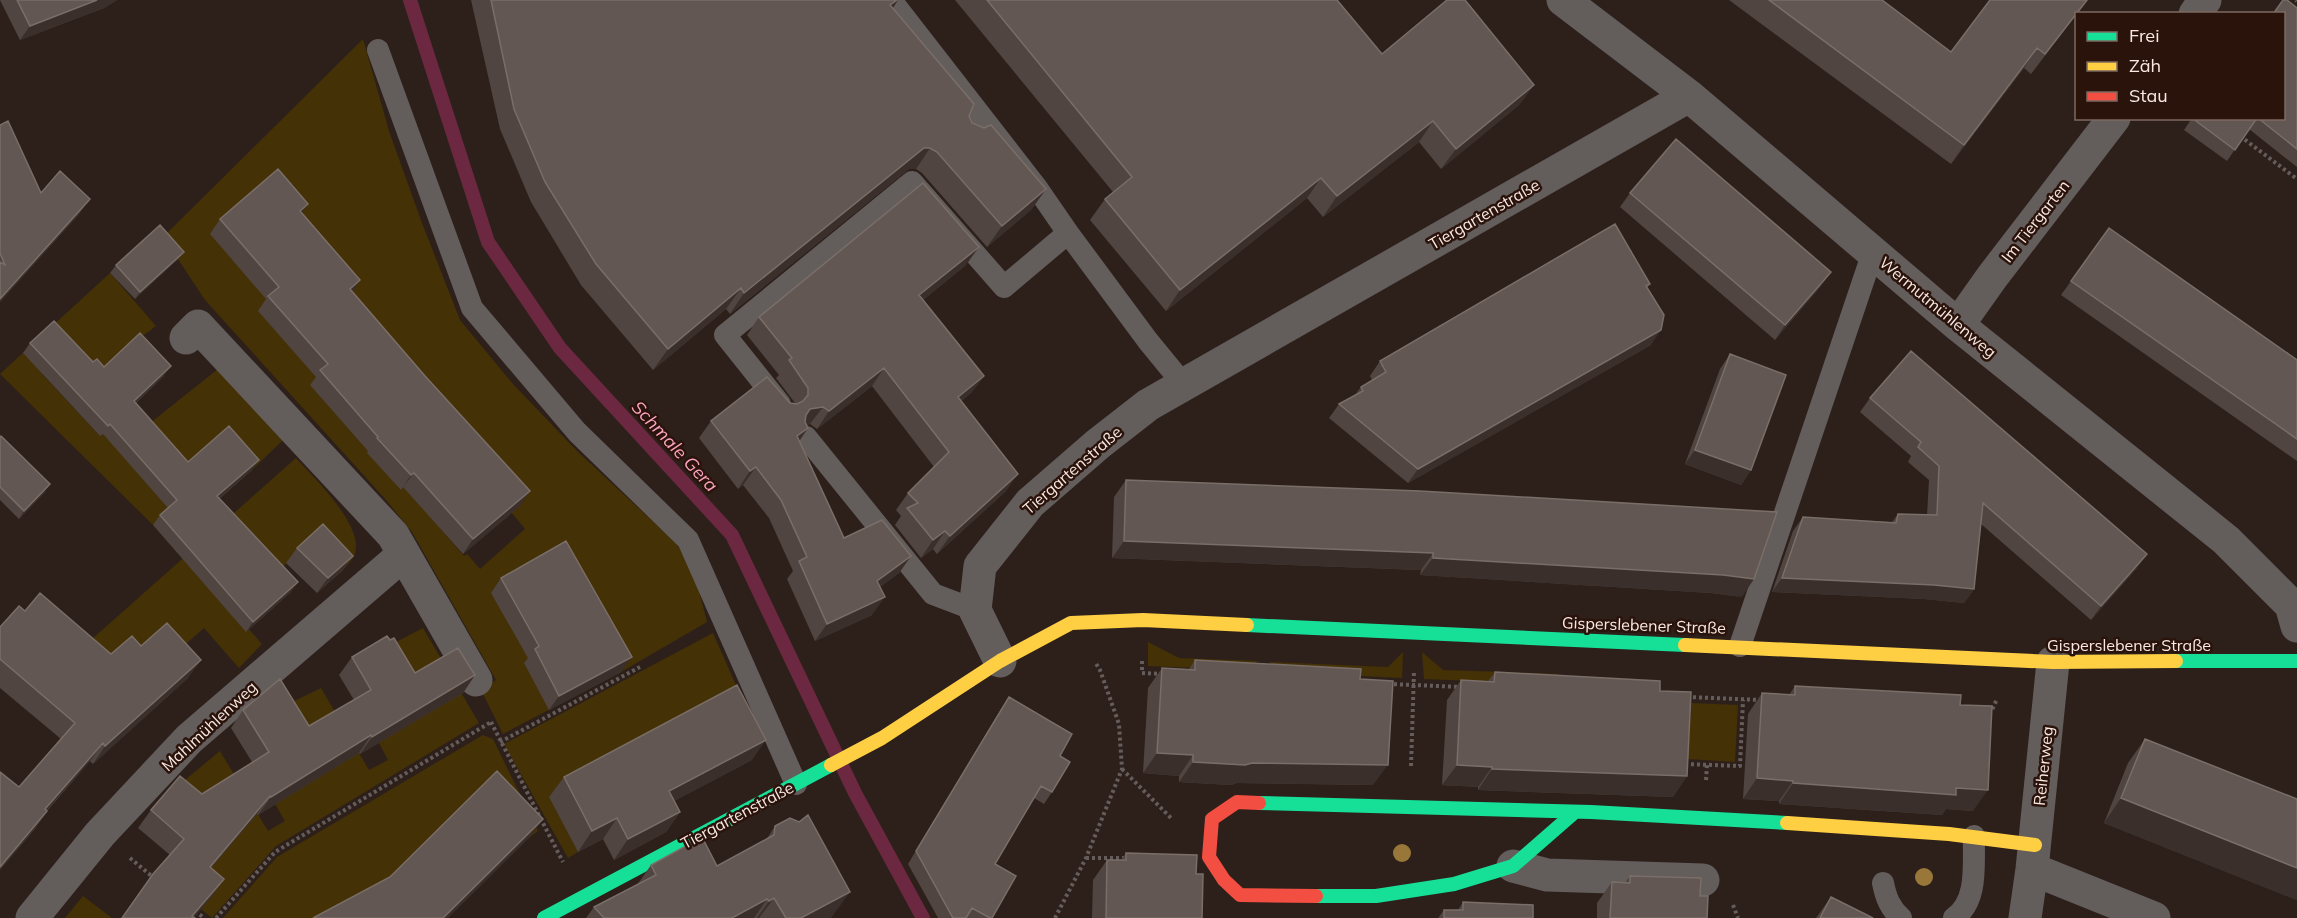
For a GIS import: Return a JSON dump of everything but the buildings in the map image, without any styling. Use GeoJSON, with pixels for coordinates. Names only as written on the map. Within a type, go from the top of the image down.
{"type":"FeatureCollection","features":[{"type":"Feature","properties":{"kind":"street","name":"Wermutmühlenweg"},"geometry":{"type":"LineString","coordinates":[[1563,0],[1689,96],[1958,324],[2226,540],[2291,605],[2297,626]]}},
{"type":"Feature","properties":{"kind":"street"},"geometry":{"type":"LineString","coordinates":[[2196,12],[2205,0]]}},
{"type":"Feature","properties":{"kind":"street","name":"Tiergartenstraße"},"geometry":{"type":"LineString","coordinates":[[975,610],[980,566],[1030,503],[1098,444],[1148,405],[1689,96]]}},
{"type":"Feature","properties":{"kind":"street","name":"Im Tiergarten"},"geometry":{"type":"LineString","coordinates":[[1958,324],[2112,120]]}},
{"type":"Feature","properties":{"kind":"street"},"geometry":{"type":"LineString","coordinates":[[186,338],[198,326],[393,536],[477,680]]}},
{"type":"Feature","properties":{"kind":"street","name":"Mahlmühlenweg"},"geometry":{"type":"LineString","coordinates":[[32,918],[100,834],[189,740],[404,554]]}},
{"type":"Feature","properties":{"kind":"street"},"geometry":{"type":"LineString","coordinates":[[975,610],[1000,661]]}},
{"type":"Feature","properties":{"kind":"street","name":"Gisperslebener Straße"},"geometry":{"type":"LineString","coordinates":[[1000,661],[1071,623],[1143,620],[2053,662],[2297,662]]}},
{"type":"Feature","properties":{"kind":"street","name":"Tiergartenstraße"},"geometry":{"type":"LineString","coordinates":[[544,918],[882,738],[1000,661]]}},
{"type":"Feature","properties":{"kind":"street","name":"Reiherweg"},"geometry":{"type":"LineString","coordinates":[[2025,918],[2034,857],[2053,662]]}},
{"type":"Feature","properties":{"kind":"street"},"geometry":{"type":"LineString","coordinates":[[1575,812],[1513,866],[1454,884],[1376,896],[1240,895],[1224,880],[1209,857],[1212,819],[1237,802],[1575,812],[1706,817],[1974,836],[2034,857],[2154,918]]}},
{"type":"Feature","properties":{"kind":"street"},"geometry":{"type":"LineString","coordinates":[[1513,866],[1547,875],[1703,880]]}},
{"type":"Feature","properties":{"kind":"lane"},"geometry":{"type":"LineString","coordinates":[[891,0],[1037,188],[1148,341],[1184,385]]}},
{"type":"Feature","properties":{"kind":"lane"},"geometry":{"type":"LineString","coordinates":[[378,50],[472,308],[577,432],[688,540],[801,781]]}},
{"type":"Feature","properties":{"kind":"lane"},"geometry":{"type":"LineString","coordinates":[[968,135],[985,121]]}},
{"type":"Feature","properties":{"kind":"lane"},"geometry":{"type":"LineString","coordinates":[[783,408],[725,335],[918,178],[1004,287],[1068,233]]}},
{"type":"Feature","properties":{"kind":"lane"},"geometry":{"type":"LineString","coordinates":[[1740,646],[1873,252]]}},
{"type":"Feature","properties":{"kind":"lane"},"geometry":{"type":"LineString","coordinates":[[806,437],[933,594],[975,610]]}},
{"type":"Feature","properties":{"kind":"lane"},"geometry":{"type":"LineString","coordinates":[[1954,918],[1961,913],[1970,899],[1973,884],[1974,836]]}},
{"type":"Feature","properties":{"kind":"lane"},"geometry":{"type":"LineString","coordinates":[[1883,883],[1886,898],[1893,911],[1901,918]]}},
{"type":"Feature","properties":{"kind":"path"},"geometry":{"type":"LineString","coordinates":[[2235,132],[2297,179]]}},
{"type":"Feature","properties":{"kind":"path"},"geometry":{"type":"LineString","coordinates":[[1143,620],[1142,673],[1164,674]]}},
{"type":"Feature","properties":{"kind":"path"},"geometry":{"type":"LineString","coordinates":[[1055,918],[1086,858],[1122,768],[1119,724],[1100,670],[1071,623]]}},
{"type":"Feature","properties":{"kind":"path"},"geometry":{"type":"LineString","coordinates":[[1411,748],[1415,632]]}},
{"type":"Feature","properties":{"kind":"path"},"geometry":{"type":"LineString","coordinates":[[1980,710],[1992,710],[2015,660]]}},
{"type":"Feature","properties":{"kind":"path"},"geometry":{"type":"LineString","coordinates":[[500,742],[640,667]]}},
{"type":"Feature","properties":{"kind":"path"},"geometry":{"type":"LineString","coordinates":[[477,680],[475,692],[582,897]]}},
{"type":"Feature","properties":{"kind":"path"},"geometry":{"type":"LineString","coordinates":[[1385,684],[1465,687]]}},
{"type":"Feature","properties":{"kind":"path"},"geometry":{"type":"LineString","coordinates":[[1684,697],[1766,700]]}},
{"type":"Feature","properties":{"kind":"path"},"geometry":{"type":"LineString","coordinates":[[1680,764],[1740,766],[1743,700]]}},
{"type":"Feature","properties":{"kind":"path"},"geometry":{"type":"LineString","coordinates":[[216,918],[275,852],[491,722]]}},
{"type":"Feature","properties":{"kind":"path"},"geometry":{"type":"LineString","coordinates":[[1122,768],[1144,791]]}},
{"type":"Feature","properties":{"kind":"path"},"geometry":{"type":"LineString","coordinates":[[100,834],[161,883]]}},
{"type":"Feature","properties":{"kind":"path"},"geometry":{"type":"LineString","coordinates":[[1086,858],[1131,858]]}},
{"type":"Feature","properties":{"kind":"path"},"geometry":{"type":"LineString","coordinates":[[187,904],[204,918]]}},
{"type":"Feature","properties":{"kind":"shaded area"},"geometry":{"type":"Polygon","coordinates":[[[363,39],[389,131],[460,320],[513,384],[577,451],[675,542],[693,568],[707,622],[621,672],[503,734],[481,690],[496,680],[412,532],[387,501],[205,300],[178,259],[160,240],[363,39]],[[512,513],[433,520],[464,556],[467,554],[480,569],[525,529],[512,513]]]}},
{"type":"Feature","properties":{"kind":"shaded area"},"geometry":{"type":"Polygon","coordinates":[[[110,273],[156,326],[133,343],[94,380],[42,374],[100,436],[116,421],[130,439],[218,369],[284,439],[252,470],[170,510],[153,525],[0,374],[110,273]]]}},
{"type":"Feature","properties":{"kind":"shaded area"},"geometry":{"type":"Polygon","coordinates":[[[296,458],[326,490],[346,518],[356,545],[354,556],[342,571],[313,539],[234,612],[262,644],[239,668],[204,628],[170,658],[106,665],[83,647],[296,458]]]}},
{"type":"Feature","properties":{"kind":"shaded area"},"geometry":{"type":"Polygon","coordinates":[[[423,628],[479,723],[276,846],[212,918],[201,909],[212,896],[168,794],[220,751],[268,831],[285,821],[275,804],[334,768],[276,710],[321,688],[369,770],[388,760],[379,743],[379,651],[423,628]]]}},
{"type":"Feature","properties":{"kind":"shaded area"},"geometry":{"type":"Polygon","coordinates":[[[713,633],[750,717],[550,798],[578,852],[568,858],[504,744],[713,633]]]}},
{"type":"Feature","properties":{"kind":"shaded area"},"geometry":{"type":"Polygon","coordinates":[[[1148,642],[1179,658],[1258,661],[1244,670],[1148,666],[1148,642]]]}},
{"type":"Feature","properties":{"kind":"shaded area"},"geometry":{"type":"Polygon","coordinates":[[[1403,652],[1402,678],[1281,672],[1269,662],[1388,667],[1403,652]]]}},
{"type":"Feature","properties":{"kind":"shaded area"},"geometry":{"type":"Polygon","coordinates":[[[1422,652],[1443,670],[1559,674],[1549,684],[1424,679],[1422,652]]]}},
{"type":"Feature","properties":{"kind":"shaded area"},"geometry":{"type":"Polygon","coordinates":[[[1691,703],[1738,705],[1735,762],[1688,759],[1691,703]]]}},
{"type":"Feature","properties":{"kind":"shaded area"},"geometry":{"type":"Polygon","coordinates":[[[483,735],[493,739],[538,831],[530,837],[377,895],[332,918],[223,918],[277,857],[483,735]]]}},
{"type":"Feature","properties":{"kind":"shaded area"},"geometry":{"type":"Polygon","coordinates":[[[83,896],[112,918],[65,918],[83,896]]]}},
{"type":"Feature","properties":{"kind":"waterway","name":"Schmale Gera"},"geometry":{"type":"LineString","coordinates":[[410,0],[488,242],[560,348],[732,535],[855,793],[923,918]]}},
{"type":"Feature","properties":{"kind":"traffic: fast"},"geometry":{"type":"LineString","coordinates":[[1247,625],[1685,645]]}},
{"type":"Feature","properties":{"kind":"traffic: fast"},"geometry":{"type":"LineString","coordinates":[[2176,661],[2297,661]]}},
{"type":"Feature","properties":{"kind":"traffic: fast"},"geometry":{"type":"LineString","coordinates":[[544,918],[831,765]]}},
{"type":"Feature","properties":{"kind":"traffic: fast"},"geometry":{"type":"LineString","coordinates":[[1259,803],[1591,812],[1787,823]]}},
{"type":"Feature","properties":{"kind":"traffic: fast"},"geometry":{"type":"LineString","coordinates":[[1316,896],[1376,896],[1454,884],[1513,866],[1575,812]]}},
{"type":"Feature","properties":{"kind":"traffic: slow"},"geometry":{"type":"LineString","coordinates":[[831,765],[882,738],[1000,661],[1071,623],[1143,620],[1247,625]]}},
{"type":"Feature","properties":{"kind":"traffic: slow"},"geometry":{"type":"LineString","coordinates":[[1685,645],[2053,662],[2176,661]]}},
{"type":"Feature","properties":{"kind":"traffic: slow"},"geometry":{"type":"LineString","coordinates":[[1787,823],[1949,834],[2035,845]]}},
{"type":"Feature","properties":{"kind":"traffic: jam"},"geometry":{"type":"LineString","coordinates":[[1259,803],[1237,802],[1212,819],[1209,857],[1224,880],[1240,895],[1316,896]]}}]}
